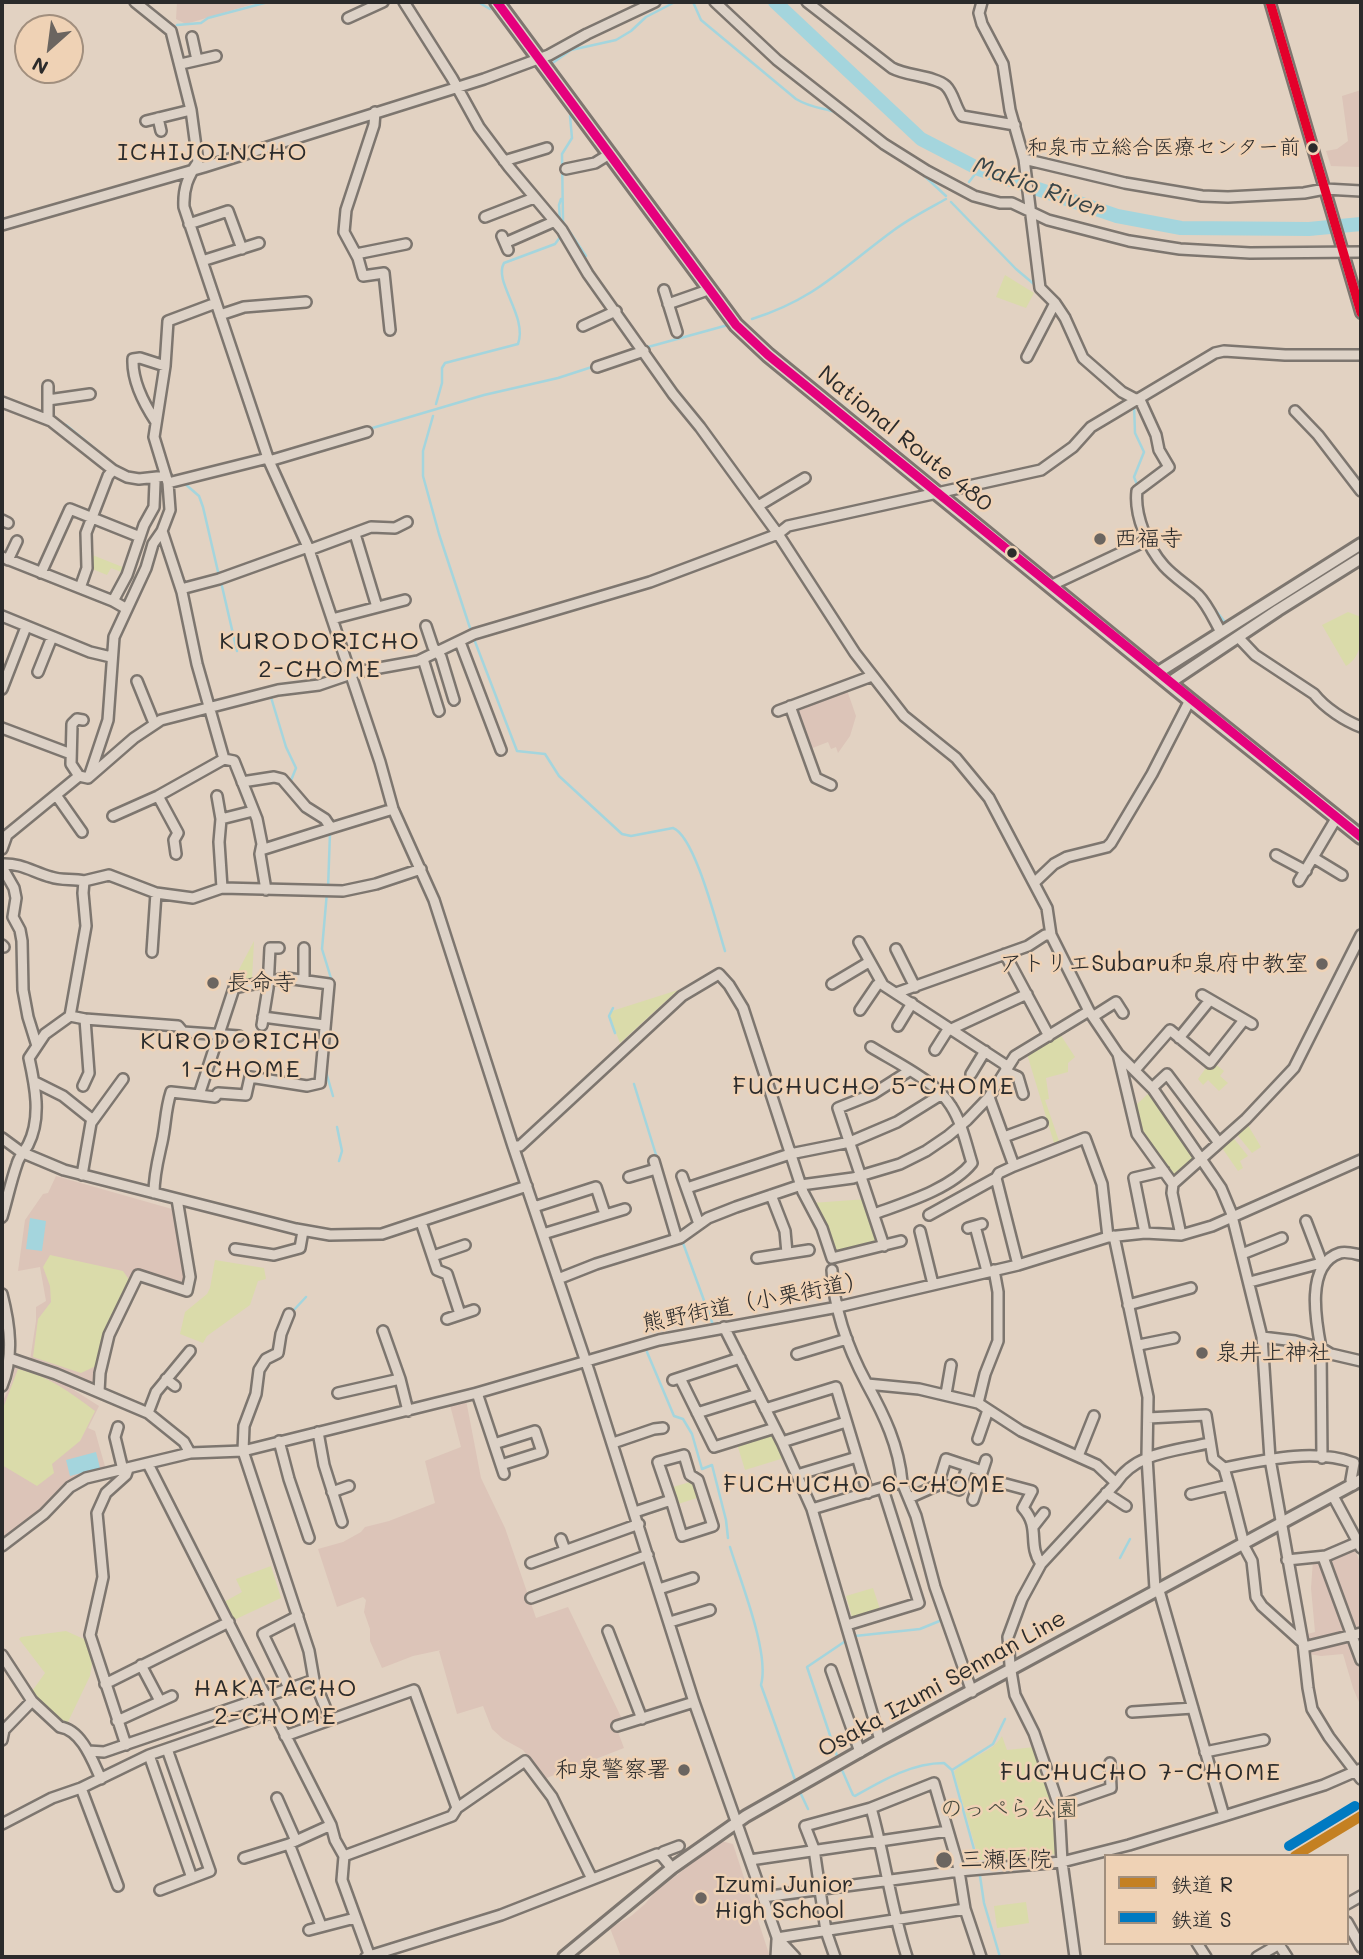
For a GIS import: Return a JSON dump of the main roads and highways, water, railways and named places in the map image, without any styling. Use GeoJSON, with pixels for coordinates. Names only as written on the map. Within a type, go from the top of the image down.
{"type":"FeatureCollection","features":[{"type":"Feature","properties":{"kind":"highway","name":"National Route 480"},"geometry":{"type":"LineString","coordinates":[[497,2],[736,325],[768,355],[1361,837]]}},
{"type":"Feature","properties":{"kind":"main road"},"geometry":{"type":"LineString","coordinates":[[1157,673],[1361,544]]}},
{"type":"Feature","properties":{"kind":"main road"},"geometry":{"type":"LineString","coordinates":[[1169,683],[1361,558]]}},
{"type":"Feature","properties":{"kind":"main road","name":"Osaka Izumi Sennan Line"},"geometry":{"type":"LineString","coordinates":[[564,1957],[672,1868],[735,1822],[880,1740],[1357,1483]]}},
{"type":"Feature","properties":{"kind":"water"},"geometry":{"type":"Polygon","coordinates":[[[30,1218],[46,1221],[42,1251],[26,1249],[30,1218]]]}},
{"type":"Feature","properties":{"kind":"water"},"geometry":{"type":"Polygon","coordinates":[[[96,1452],[100,1468],[70,1476],[66,1460],[96,1452]]]}},
{"type":"Feature","properties":{"kind":"waterway"},"geometry":{"type":"LineString","coordinates":[[177,25],[201,23],[208,18],[268,2]]}},
{"type":"Feature","properties":{"kind":"waterway"},"geometry":{"type":"LineString","coordinates":[[478,2],[490,9]]}},
{"type":"Feature","properties":{"kind":"waterway"},"geometry":{"type":"LineString","coordinates":[[554,62],[571,50],[616,40],[646,17],[675,2]]}},
{"type":"Feature","properties":{"kind":"waterway"},"geometry":{"type":"LineString","coordinates":[[693,2],[701,20],[796,99],[807,105],[838,113]]}},
{"type":"Feature","properties":{"kind":"waterway","name":"Makio River"},"geometry":{"type":"LineString","coordinates":[[775,2],[921,139],[979,169],[1117,216],[1181,228],[1309,229],[1361,224]]}},
{"type":"Feature","properties":{"kind":"waterway"},"geometry":{"type":"LineString","coordinates":[[570,116],[572,138],[562,154],[563,222],[586,256]]}},
{"type":"Feature","properties":{"kind":"waterway"},"geometry":{"type":"LineString","coordinates":[[969,182],[979,169]]}},
{"type":"Feature","properties":{"kind":"waterway"},"geometry":{"type":"LineString","coordinates":[[918,170],[946,196]]}},
{"type":"Feature","properties":{"kind":"waterway"},"geometry":{"type":"LineString","coordinates":[[560,221],[561,199]]}},
{"type":"Feature","properties":{"kind":"waterway"},"geometry":{"type":"LineString","coordinates":[[752,319],[811,292],[900,226],[946,199]]}},
{"type":"Feature","properties":{"kind":"waterway"},"geometry":{"type":"LineString","coordinates":[[951,202],[1035,285]]}},
{"type":"Feature","properties":{"kind":"waterway"},"geometry":{"type":"LineString","coordinates":[[436,404],[445,363],[518,344],[518,322],[503,280],[504,263],[555,244],[561,236]]}},
{"type":"Feature","properties":{"kind":"waterway"},"geometry":{"type":"LineString","coordinates":[[648,347],[728,325]]}},
{"type":"Feature","properties":{"kind":"waterway"},"geometry":{"type":"LineString","coordinates":[[369,429],[595,366]]}},
{"type":"Feature","properties":{"kind":"waterway"},"geometry":{"type":"LineString","coordinates":[[1134,404],[1135,433],[1144,452],[1134,477],[1138,487]]}},
{"type":"Feature","properties":{"kind":"waterway"},"geometry":{"type":"LineString","coordinates":[[433,416],[423,451],[423,476],[471,631]]}},
{"type":"Feature","properties":{"kind":"waterway"},"geometry":{"type":"LineString","coordinates":[[66,425],[116,466]]}},
{"type":"Feature","properties":{"kind":"waterway"},"geometry":{"type":"LineString","coordinates":[[184,483],[199,496],[219,576]]}},
{"type":"Feature","properties":{"kind":"waterway"},"geometry":{"type":"LineString","coordinates":[[221,582],[237,651]]}},
{"type":"Feature","properties":{"kind":"waterway"},"geometry":{"type":"LineString","coordinates":[[1210,603],[1224,621]]}},
{"type":"Feature","properties":{"kind":"waterway"},"geometry":{"type":"LineString","coordinates":[[474,639],[517,751],[545,754],[559,776],[622,834],[631,836],[673,828],[681,835],[697,864],[725,951]]}},
{"type":"Feature","properties":{"kind":"waterway"},"geometry":{"type":"LineString","coordinates":[[270,694],[286,747],[296,768],[290,783]]}},
{"type":"Feature","properties":{"kind":"waterway"},"geometry":{"type":"LineString","coordinates":[[210,762],[219,756]]}},
{"type":"Feature","properties":{"kind":"waterway"},"geometry":{"type":"LineString","coordinates":[[328,889],[330,833]]}},
{"type":"Feature","properties":{"kind":"waterway"},"geometry":{"type":"LineString","coordinates":[[327,892],[322,949],[334,988],[331,1006]]}},
{"type":"Feature","properties":{"kind":"waterway"},"geometry":{"type":"LineString","coordinates":[[613,1008],[609,1016],[615,1033]]}},
{"type":"Feature","properties":{"kind":"waterway"},"geometry":{"type":"LineString","coordinates":[[327,1054],[326,1072],[333,1096]]}},
{"type":"Feature","properties":{"kind":"waterway"},"geometry":{"type":"LineString","coordinates":[[634,1084],[657,1158]]}},
{"type":"Feature","properties":{"kind":"waterway"},"geometry":{"type":"LineString","coordinates":[[337,1127],[342,1151],[339,1161]]}},
{"type":"Feature","properties":{"kind":"waterway"},"geometry":{"type":"LineString","coordinates":[[683,1243],[713,1325]]}},
{"type":"Feature","properties":{"kind":"waterway"},"geometry":{"type":"LineString","coordinates":[[292,1312],[306,1297]]}},
{"type":"Feature","properties":{"kind":"waterway"},"geometry":{"type":"LineString","coordinates":[[647,1352],[674,1416],[683,1419],[692,1434],[702,1469],[712,1465],[728,1538]]}},
{"type":"Feature","properties":{"kind":"waterway"},"geometry":{"type":"LineString","coordinates":[[1120,1558],[1130,1539]]}},
{"type":"Feature","properties":{"kind":"waterway"},"geometry":{"type":"LineString","coordinates":[[730,1547],[758,1636],[763,1671],[761,1685],[795,1780]]}},
{"type":"Feature","properties":{"kind":"waterway"},"geometry":{"type":"LineString","coordinates":[[855,1636],[920,1629],[942,1620],[942,1616]]}},
{"type":"Feature","properties":{"kind":"waterway"},"geometry":{"type":"LineString","coordinates":[[837,1756],[807,1667],[847,1640]]}},
{"type":"Feature","properties":{"kind":"waterway"},"geometry":{"type":"LineString","coordinates":[[952,1770],[993,1744],[1005,1719]]}},
{"type":"Feature","properties":{"kind":"waterway"},"geometry":{"type":"LineString","coordinates":[[842,1770],[855,1796],[909,1769],[944,1763],[952,1770],[977,1860]]}},
{"type":"Feature","properties":{"kind":"waterway"},"geometry":{"type":"LineString","coordinates":[[800,1792],[808,1809]]}},
{"type":"Feature","properties":{"kind":"waterway"},"geometry":{"type":"LineString","coordinates":[[980,1876],[984,1903],[1000,1957]]}},
{"type":"Feature","properties":{"kind":"rail line","name":"S"},"geometry":{"type":"LineString","coordinates":[[1289,1846],[1355,1806]]}},
{"type":"Feature","properties":{"kind":"rail line","name":"R"},"geometry":{"type":"LineString","coordinates":[[1298,1854],[1361,1816]]}},
{"type":"Feature","properties":{"kind":"place","name":"和泉市立総合医療センター前"},"geometry":{"type":"Point","coordinates":[1313,148]}},
{"type":"Feature","properties":{"kind":"place","name":"西福寺"},"geometry":{"type":"Point","coordinates":[1100,539]}},
{"type":"Feature","properties":{"kind":"place","name":"アトリエSubaru和泉府中教室"},"geometry":{"type":"Point","coordinates":[1322,964]}},
{"type":"Feature","properties":{"kind":"place","name":"長命寺"},"geometry":{"type":"Point","coordinates":[213,983]}},
{"type":"Feature","properties":{"kind":"place","name":"泉井上神社"},"geometry":{"type":"Point","coordinates":[1202,1353]}},
{"type":"Feature","properties":{"kind":"place","name":"和泉警察署"},"geometry":{"type":"Point","coordinates":[684,1770]}},
{"type":"Feature","properties":{"kind":"place","name":"三瀬医院"},"geometry":{"type":"Point","coordinates":[944,1860]}},
{"type":"Feature","properties":{"kind":"place","name":"Izumi Junior High School"},"geometry":{"type":"Point","coordinates":[701,1898]}},
{"type":"Feature","properties":{"kind":"district","name":"ICHIJOINCHO"},"geometry":{"type":"Point","coordinates":[213,153]}},
{"type":"Feature","properties":{"kind":"district","name":"KURODORICHO 2-CHOME"},"geometry":{"type":"Point","coordinates":[320,656]}},
{"type":"Feature","properties":{"kind":"district","name":"KURODORICHO 1-CHOME"},"geometry":{"type":"Point","coordinates":[241,1056]}},
{"type":"Feature","properties":{"kind":"district","name":"FUCHUCHO 5-CHOME"},"geometry":{"type":"Point","coordinates":[874,1087]}},
{"type":"Feature","properties":{"kind":"district","name":"FUCHUCHO 6-CHOME"},"geometry":{"type":"Point","coordinates":[865,1485]}},
{"type":"Feature","properties":{"kind":"district","name":"HAKATACHO 2-CHOME"},"geometry":{"type":"Point","coordinates":[276,1703]}},
{"type":"Feature","properties":{"kind":"district","name":"FUCHUCHO 7-CHOME"},"geometry":{"type":"Point","coordinates":[1141,1773]}},
{"type":"Feature","properties":{"kind":"park label","name":"のっぺら公園"},"geometry":{"type":"Point","coordinates":[1009,1809]}}]}
